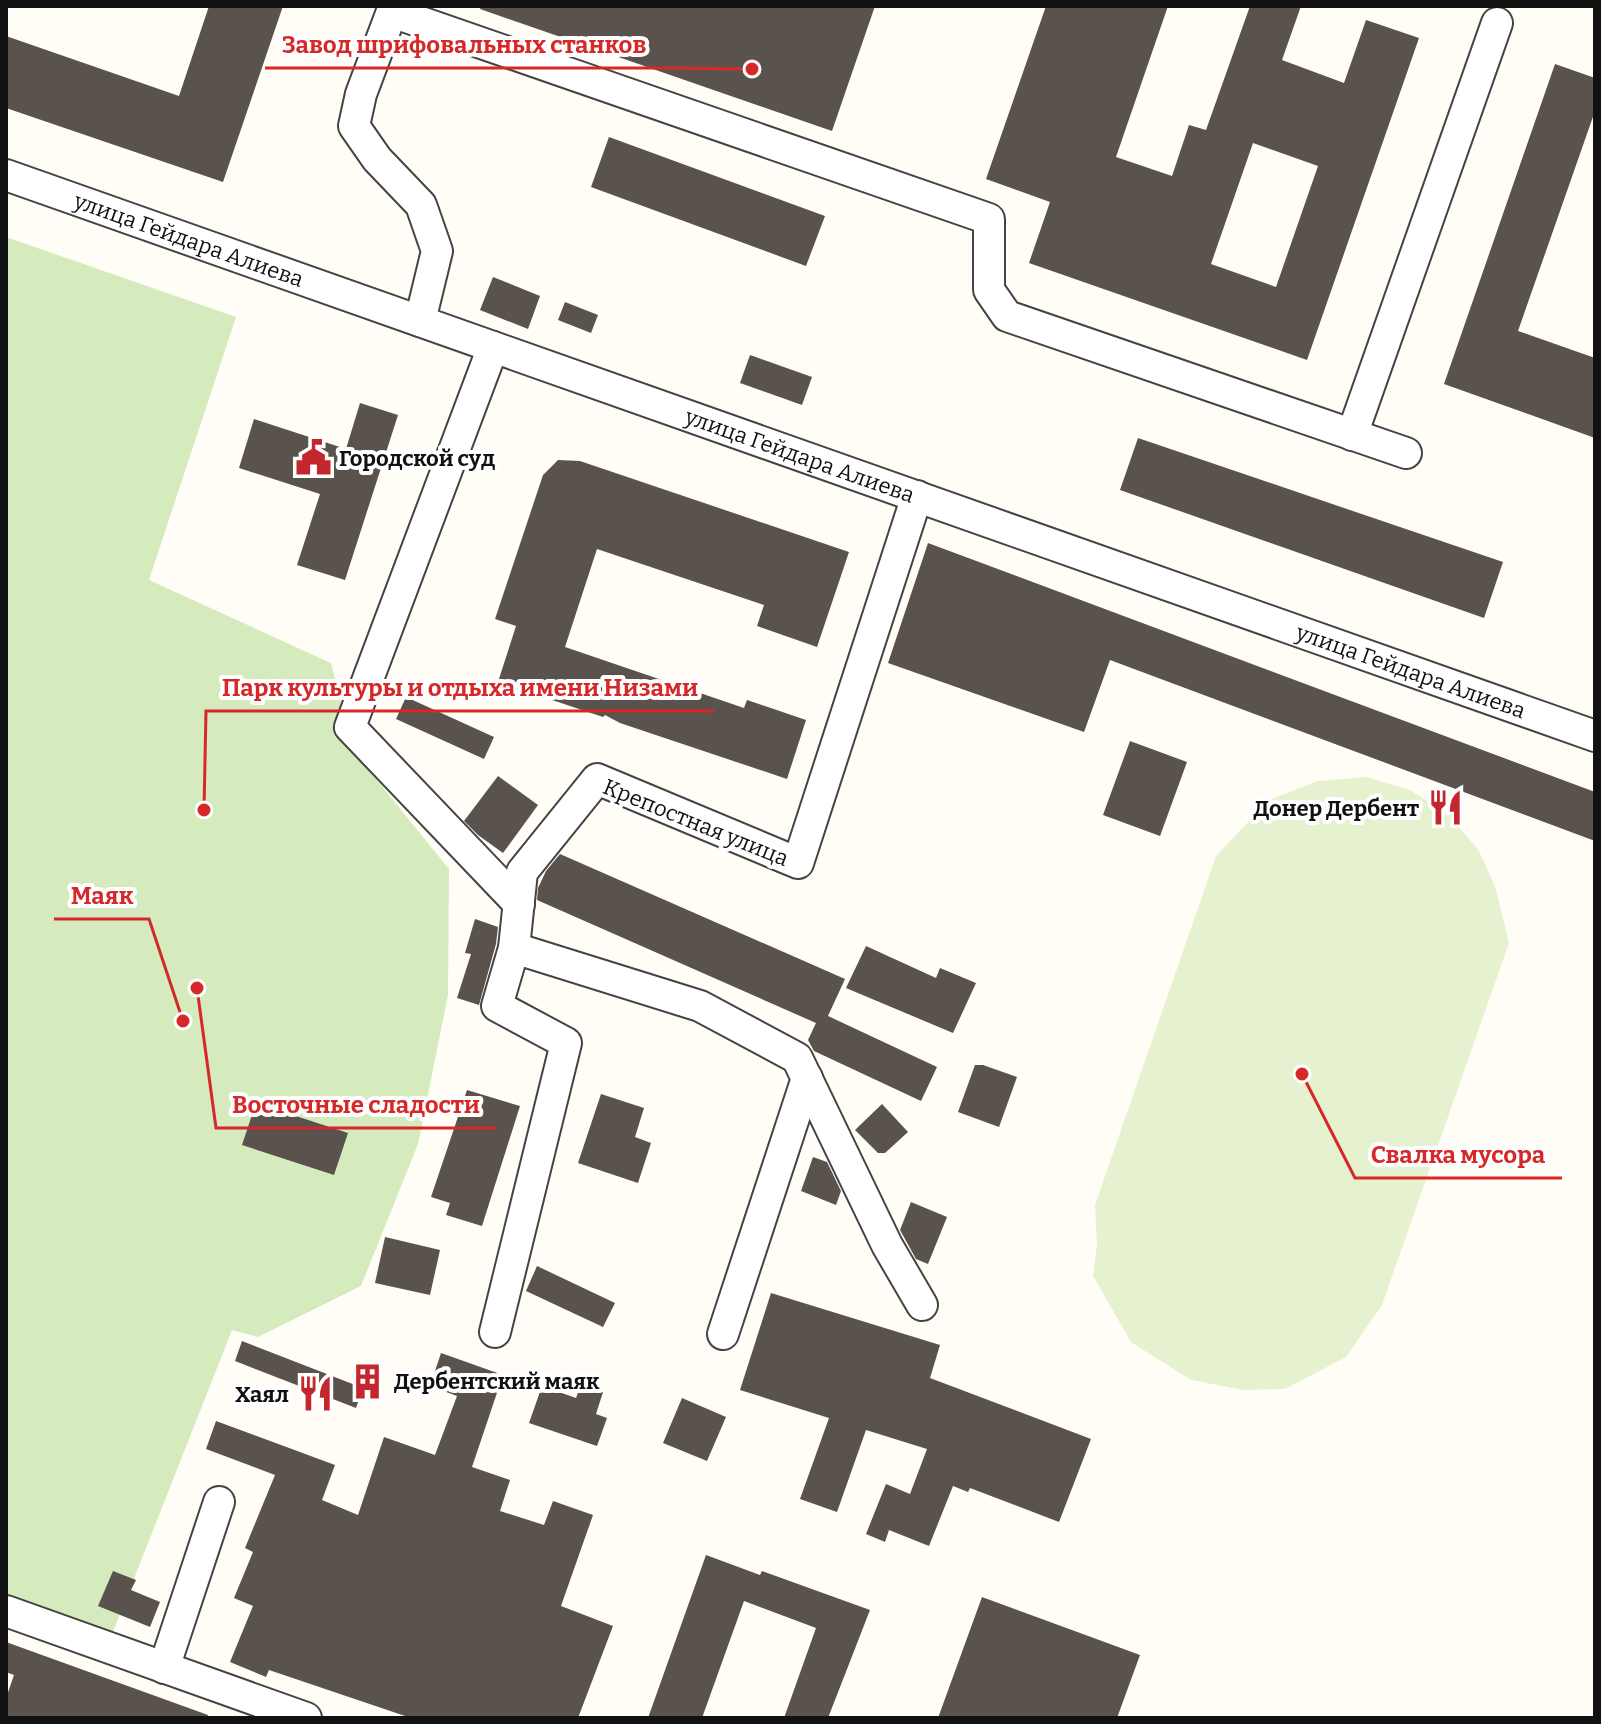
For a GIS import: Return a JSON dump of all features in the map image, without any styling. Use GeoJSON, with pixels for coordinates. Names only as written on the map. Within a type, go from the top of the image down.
{"type":"FeatureCollection","features":[{"type":"Feature","properties":{"kind":"street"},"geometry":{"type":"LineString","coordinates":[[420,321],[437,251],[421,205],[377,159],[354,126],[361,94],[393,9],[989,219],[989,290],[1007,316],[1406,453]]}},
{"type":"Feature","properties":{"kind":"street"},"geometry":{"type":"LineString","coordinates":[[1352,435],[1497,23]]}},
{"type":"Feature","properties":{"kind":"street","name":"улица Гейдара Алиева"},"geometry":{"type":"LineString","coordinates":[[6,175],[1595,736]]}},
{"type":"Feature","properties":{"kind":"street"},"geometry":{"type":"LineString","coordinates":[[493,347],[350,727],[519,904]]}},
{"type":"Feature","properties":{"kind":"street","name":"Крепостная улица"},"geometry":{"type":"LineString","coordinates":[[495,1332],[566,1043],[497,1006],[514,948],[522,872],[597,779],[798,863],[917,496]]}},
{"type":"Feature","properties":{"kind":"street"},"geometry":{"type":"LineString","coordinates":[[514,948],[700,1006],[797,1058],[887,1245],[922,1305]]}},
{"type":"Feature","properties":{"kind":"street"},"geometry":{"type":"LineString","coordinates":[[723,1334],[807,1078]]}},
{"type":"Feature","properties":{"kind":"street"},"geometry":{"type":"LineString","coordinates":[[164,1668],[219,1502]]}},
{"type":"Feature","properties":{"kind":"street"},"geometry":{"type":"LineString","coordinates":[[6,1611],[306,1718]]}},
{"type":"Feature","properties":{"kind":"green space"},"geometry":{"type":"Polygon","coordinates":[[[6,237],[236,317],[149,580],[331,663],[354,752],[449,869],[448,995],[418,1144],[361,1286],[258,1337],[232,1330],[107,1647],[6,1611],[6,237]]]}},
{"type":"Feature","properties":{"kind":"green space"},"geometry":{"type":"Polygon","coordinates":[[[1366,777],[1410,790],[1450,816],[1479,851],[1495,886],[1509,943],[1382,1305],[1346,1357],[1285,1389],[1244,1390],[1191,1380],[1131,1342],[1093,1276],[1097,1245],[1095,1205],[1216,856],[1269,800],[1318,781],[1366,777]]]}},
{"type":"Feature","properties":{"kind":"building"},"geometry":{"type":"Polygon","coordinates":[[[209,6],[283,6],[223,182],[6,108],[6,36],[179,96],[209,6]]]}},
{"type":"Feature","properties":{"kind":"building"},"geometry":{"type":"Polygon","coordinates":[[[481,6],[875,6],[832,131],[480,9],[481,6]]]}},
{"type":"Feature","properties":{"kind":"building"},"geometry":{"type":"Polygon","coordinates":[[[1046,6],[1168,6],[1116,157],[1172,176],[1189,125],[1206,130],[1250,6],[1301,6],[1282,60],[1344,83],[1366,20],[1419,38],[1307,360],[1029,263],[1050,202],[986,179],[1046,6]],[[1253,143],[1211,264],[1276,287],[1318,166],[1253,143]]]}},
{"type":"Feature","properties":{"kind":"building"},"geometry":{"type":"Polygon","coordinates":[[[1555,64],[1595,78],[1595,111],[1518,331],[1595,358],[1595,438],[1444,384],[1555,64]]]}},
{"type":"Feature","properties":{"kind":"building"},"geometry":{"type":"Polygon","coordinates":[[[609,137],[825,216],[806,266],[591,187],[609,137]]]}},
{"type":"Feature","properties":{"kind":"building"},"geometry":{"type":"Polygon","coordinates":[[[493,277],[540,296],[528,329],[480,310],[493,277]]]}},
{"type":"Feature","properties":{"kind":"building"},"geometry":{"type":"Polygon","coordinates":[[[565,302],[598,315],[591,333],[558,320],[565,302]]]}},
{"type":"Feature","properties":{"kind":"building"},"geometry":{"type":"Polygon","coordinates":[[[750,355],[812,377],[802,405],[740,383],[750,355]]]}},
{"type":"Feature","properties":{"kind":"building","name":"Городской суд"},"geometry":{"type":"Polygon","coordinates":[[[360,403],[398,415],[345,580],[297,565],[320,494],[239,468],[254,419],[346,449],[360,403]]]}},
{"type":"Feature","properties":{"kind":"building"},"geometry":{"type":"Polygon","coordinates":[[[1138,438],[1503,562],[1484,618],[1120,490],[1138,438]]]}},
{"type":"Feature","properties":{"kind":"building"},"geometry":{"type":"Polygon","coordinates":[[[558,460],[580,461],[849,552],[817,647],[757,626],[764,605],[597,549],[565,647],[744,708],[747,700],[806,720],[787,779],[620,723],[605,715],[603,717],[498,682],[516,626],[495,619],[543,475],[558,460]]]}},
{"type":"Feature","properties":{"kind":"building"},"geometry":{"type":"Polygon","coordinates":[[[928,543],[1595,792],[1595,841],[1110,660],[1084,732],[888,663],[928,543]]]}},
{"type":"Feature","properties":{"kind":"building"},"geometry":{"type":"Polygon","coordinates":[[[406,697],[494,737],[484,759],[396,719],[406,697]]]}},
{"type":"Feature","properties":{"kind":"building"},"geometry":{"type":"Polygon","coordinates":[[[1130,741],[1187,762],[1160,836],[1103,815],[1130,741]]]}},
{"type":"Feature","properties":{"kind":"building"},"geometry":{"type":"Polygon","coordinates":[[[498,776],[538,805],[503,853],[464,821],[498,776]]]}},
{"type":"Feature","properties":{"kind":"building"},"geometry":{"type":"Polygon","coordinates":[[[560,854],[845,979],[828,1016],[937,1067],[921,1101],[814,1051],[808,1040],[816,1023],[537,900],[538,888],[546,871],[560,854]]]}},
{"type":"Feature","properties":{"kind":"building"},"geometry":{"type":"Polygon","coordinates":[[[475,919],[498,927],[479,1005],[457,998],[471,954],[465,953],[475,919]]]}},
{"type":"Feature","properties":{"kind":"building"},"geometry":{"type":"Polygon","coordinates":[[[866,946],[936,978],[940,968],[976,983],[953,1033],[846,988],[866,946]]]}},
{"type":"Feature","properties":{"kind":"building"},"geometry":{"type":"Polygon","coordinates":[[[975,1065],[1017,1077],[999,1127],[958,1112],[975,1065]]]}},
{"type":"Feature","properties":{"kind":"building"},"geometry":{"type":"Polygon","coordinates":[[[467,1090],[520,1106],[482,1226],[446,1215],[450,1203],[431,1197],[467,1090]]]}},
{"type":"Feature","properties":{"kind":"building"},"geometry":{"type":"Polygon","coordinates":[[[601,1094],[644,1108],[635,1137],[651,1143],[638,1183],[578,1163],[601,1094]]]}},
{"type":"Feature","properties":{"kind":"building"},"geometry":{"type":"Polygon","coordinates":[[[256,1103],[348,1133],[334,1175],[242,1145],[256,1103]]]}},
{"type":"Feature","properties":{"kind":"building"},"geometry":{"type":"Polygon","coordinates":[[[882,1104],[908,1132],[885,1153],[878,1153],[855,1130],[882,1104]]]}},
{"type":"Feature","properties":{"kind":"building"},"geometry":{"type":"Polygon","coordinates":[[[813,1157],[827,1162],[841,1191],[836,1205],[801,1191],[813,1157]]]}},
{"type":"Feature","properties":{"kind":"building"},"geometry":{"type":"Polygon","coordinates":[[[911,1202],[947,1217],[928,1264],[916,1259],[900,1230],[911,1202]]]}},
{"type":"Feature","properties":{"kind":"building"},"geometry":{"type":"Polygon","coordinates":[[[385,1237],[440,1250],[430,1295],[375,1283],[385,1237]]]}},
{"type":"Feature","properties":{"kind":"building"},"geometry":{"type":"Polygon","coordinates":[[[537,1266],[615,1303],[603,1327],[526,1291],[537,1266]]]}},
{"type":"Feature","properties":{"kind":"building"},"geometry":{"type":"Polygon","coordinates":[[[771,1293],[940,1345],[930,1378],[1091,1439],[1059,1522],[970,1488],[968,1492],[953,1486],[929,1546],[889,1530],[885,1542],[866,1534],[886,1484],[910,1494],[927,1449],[866,1430],[837,1512],[800,1499],[829,1418],[740,1390],[771,1293]]]}},
{"type":"Feature","properties":{"kind":"building"},"geometry":{"type":"Polygon","coordinates":[[[242,1341],[363,1388],[356,1408],[235,1361],[242,1341]]]}},
{"type":"Feature","properties":{"kind":"building"},"geometry":{"type":"Polygon","coordinates":[[[441,1353],[503,1375],[472,1467],[510,1480],[500,1511],[544,1525],[553,1501],[593,1515],[561,1606],[613,1626],[578,1718],[411,1718],[269,1670],[266,1677],[230,1662],[253,1606],[234,1598],[253,1552],[245,1548],[275,1475],[206,1449],[216,1421],[335,1465],[322,1500],[358,1515],[384,1437],[435,1455],[457,1396],[430,1386],[441,1353]]]}},
{"type":"Feature","properties":{"kind":"building"},"geometry":{"type":"Polygon","coordinates":[[[581,1384],[603,1392],[596,1414],[607,1418],[597,1446],[529,1423],[542,1386],[576,1398],[581,1384]]]}},
{"type":"Feature","properties":{"kind":"building"},"geometry":{"type":"Polygon","coordinates":[[[682,1398],[726,1417],[707,1461],[663,1443],[682,1398]]]}},
{"type":"Feature","properties":{"kind":"building"},"geometry":{"type":"Polygon","coordinates":[[[706,1555],[760,1575],[762,1571],[870,1610],[828,1718],[784,1718],[816,1628],[744,1601],[702,1718],[648,1718],[706,1555]]]}},
{"type":"Feature","properties":{"kind":"building"},"geometry":{"type":"Polygon","coordinates":[[[113,1571],[136,1580],[131,1590],[160,1602],[150,1627],[98,1606],[113,1571]]]}},
{"type":"Feature","properties":{"kind":"building"},"geometry":{"type":"Polygon","coordinates":[[[982,1597],[1140,1655],[1117,1718],[938,1718],[982,1597]]]}},
{"type":"Feature","properties":{"kind":"building"},"geometry":{"type":"Polygon","coordinates":[[[6,1642],[208,1715],[207,1718],[14,1718],[6,1715],[6,1698],[14,1675],[6,1672],[6,1642]]]}},
{"type":"Feature","properties":{"kind":"place","name":"Завод шрифовальных станков"},"geometry":{"type":"Point","coordinates":[752,69]}},
{"type":"Feature","properties":{"kind":"place","name":"Городской суд"},"geometry":{"type":"Point","coordinates":[313,458]}},
{"type":"Feature","properties":{"kind":"place","name":"Донер Дербент"},"geometry":{"type":"Point","coordinates":[1445,808]}},
{"type":"Feature","properties":{"kind":"place","name":"Парк культуры и отдыха имени Низами"},"geometry":{"type":"Point","coordinates":[204,810]}},
{"type":"Feature","properties":{"kind":"place","name":"Восточные сладости"},"geometry":{"type":"Point","coordinates":[197,988]}},
{"type":"Feature","properties":{"kind":"place","name":"Маяк"},"geometry":{"type":"Point","coordinates":[183,1021]}},
{"type":"Feature","properties":{"kind":"place","name":"Свалка мусора"},"geometry":{"type":"Point","coordinates":[1302,1074]}},
{"type":"Feature","properties":{"kind":"place","name":"Дербентский маяк"},"geometry":{"type":"Point","coordinates":[368,1381]}},
{"type":"Feature","properties":{"kind":"place","name":"Хаял"},"geometry":{"type":"Point","coordinates":[315,1394]}}]}
